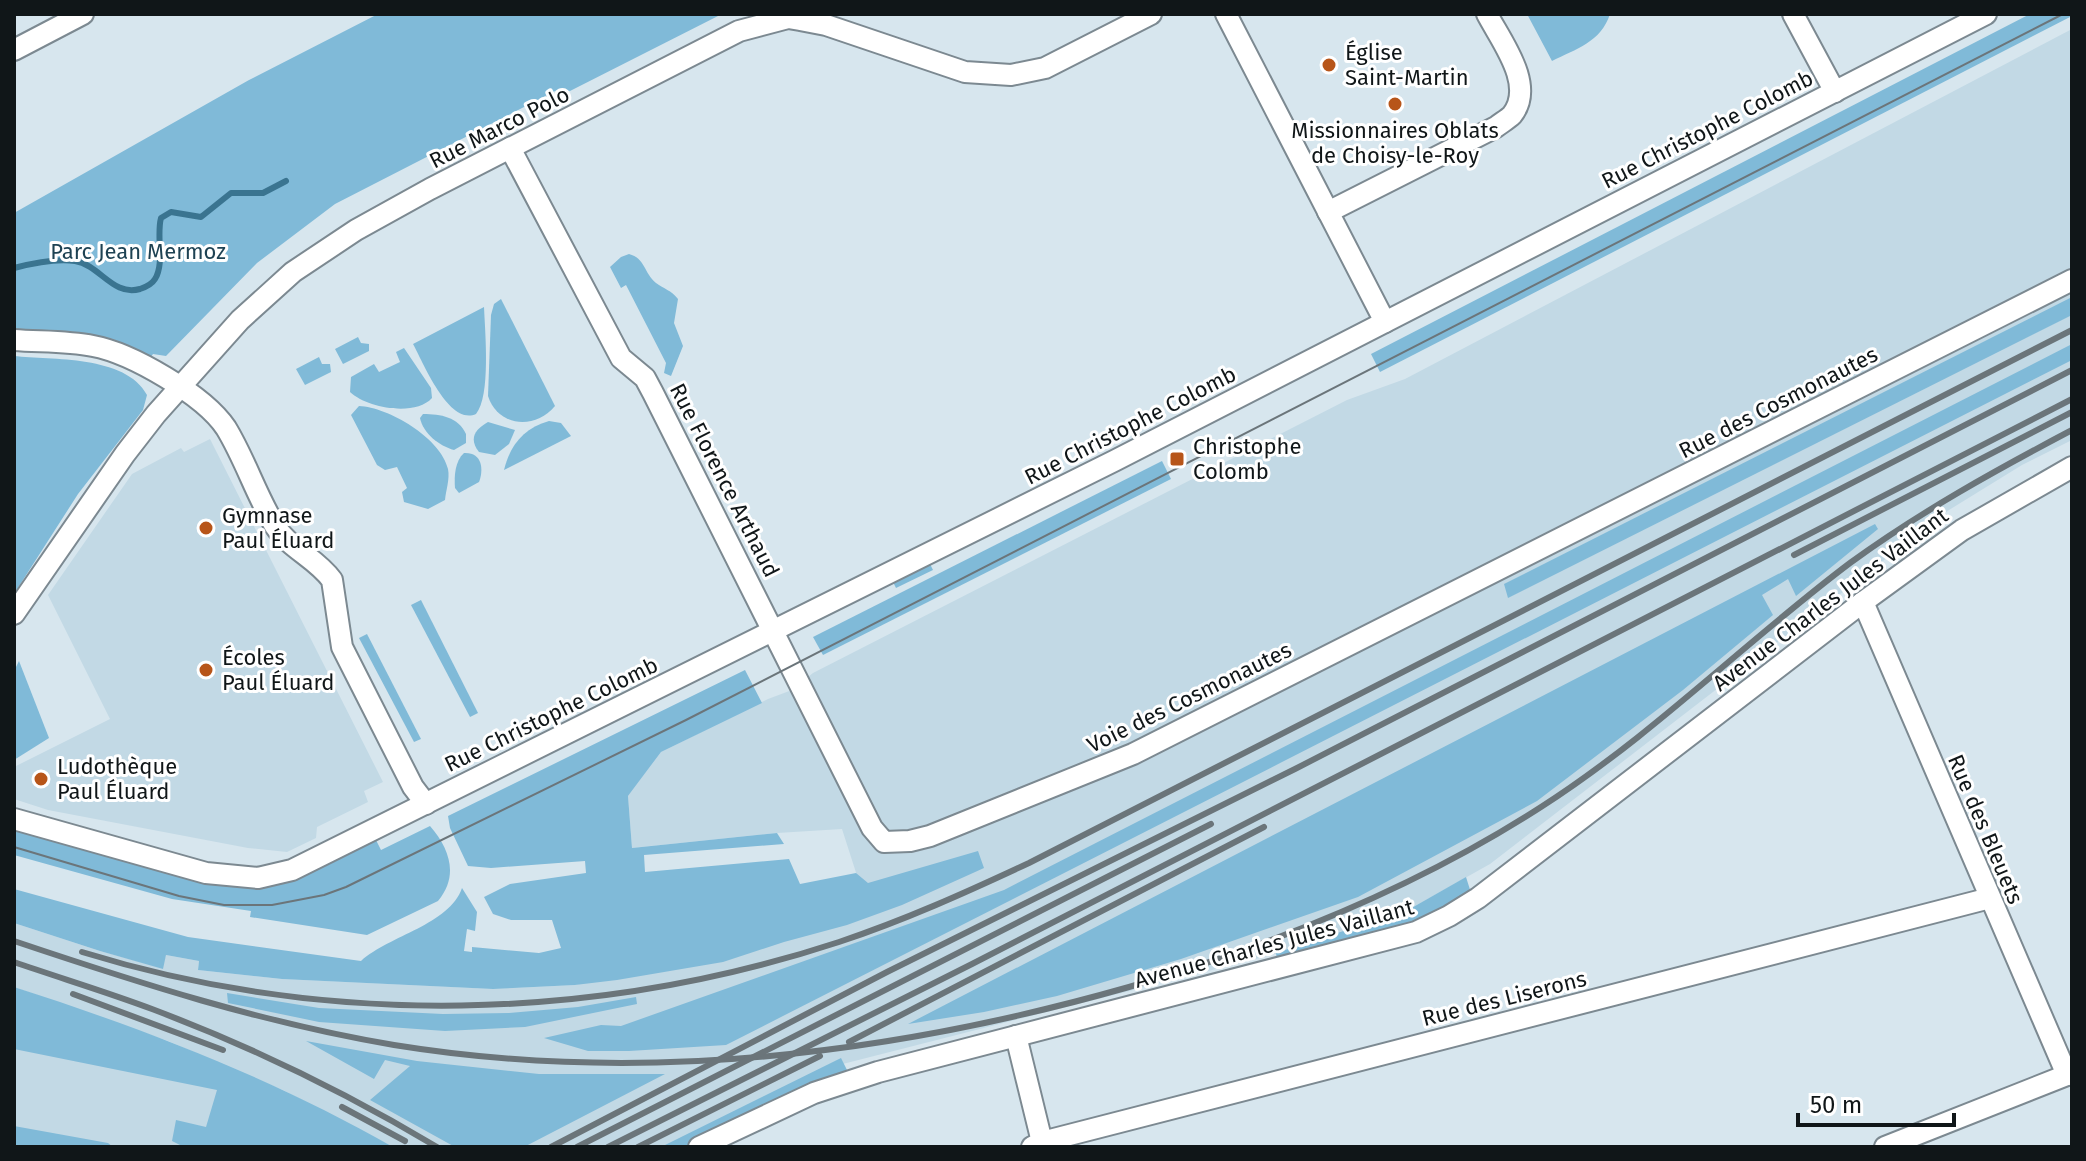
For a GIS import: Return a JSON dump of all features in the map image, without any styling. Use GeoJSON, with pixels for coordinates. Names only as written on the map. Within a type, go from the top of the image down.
{"type":"FeatureCollection","features":[{"type":"Feature","properties":{"kind":"street"},"geometry":{"type":"LineString","coordinates":[[14,50],[83,14]]}},
{"type":"Feature","properties":{"kind":"street","name":"Rue Marco Polo"},"geometry":{"type":"LineString","coordinates":[[14,614],[125,454],[240,320],[293,272],[356,230],[510,148],[739,31],[788,18],[826,25],[965,72],[1011,75],[1045,68],[1151,14]]}},
{"type":"Feature","properties":{"kind":"street"},"geometry":{"type":"LineString","coordinates":[[1226,14],[1385,322]]}},
{"type":"Feature","properties":{"kind":"street"},"geometry":{"type":"LineString","coordinates":[[1328,212],[1496,127],[1513,114],[1521,92],[1518,74],[1487,14]]}},
{"type":"Feature","properties":{"kind":"street"},"geometry":{"type":"LineString","coordinates":[[1793,14],[1835,92]]}},
{"type":"Feature","properties":{"kind":"street","name":"Rue Christophe Colomb"},"geometry":{"type":"LineString","coordinates":[[14,819],[206,873],[258,878],[292,870],[774,632],[1986,14]]}},
{"type":"Feature","properties":{"kind":"street","name":"Rue Florence Arthaud"},"geometry":{"type":"LineString","coordinates":[[510,148],[621,358],[645,378],[872,828],[884,842]]}},
{"type":"Feature","properties":{"kind":"street","name":"Rue des Cosmonautes"},"geometry":{"type":"LineString","coordinates":[[1505,566],[2072,280]]}},
{"type":"Feature","properties":{"kind":"street"},"geometry":{"type":"LineString","coordinates":[[14,340],[70,343],[110,350],[181,387],[212,412],[227,429],[275,526],[290,545],[332,580],[342,647],[413,787],[426,804]]}},
{"type":"Feature","properties":{"kind":"street","name":"Avenue Charles Jules Vaillant"},"geometry":{"type":"LineString","coordinates":[[699,1147],[841,1083],[1416,932],[1449,916],[1478,898],[1863,602],[1962,530],[2072,467]]}},
{"type":"Feature","properties":{"kind":"street","name":"Voie des Cosmonautes"},"geometry":{"type":"LineString","coordinates":[[884,842],[930,836],[1133,754],[1505,566]]}},
{"type":"Feature","properties":{"kind":"street","name":"Rue des Bleuets"},"geometry":{"type":"LineString","coordinates":[[1863,602],[1990,898],[2070,1074]]}},
{"type":"Feature","properties":{"kind":"street","name":"Rue des Liserons"},"geometry":{"type":"LineString","coordinates":[[1037,1144],[1990,898]]}},
{"type":"Feature","properties":{"kind":"street"},"geometry":{"type":"LineString","coordinates":[[1016,1036],[1037,1144]]}},
{"type":"Feature","properties":{"kind":"street"},"geometry":{"type":"LineString","coordinates":[[1885,1147],[2070,1074]]}},
{"type":"Feature","properties":{"kind":"shaded area"},"geometry":{"type":"Polygon","coordinates":[[[2072,29],[2072,440],[2022,465],[1949,510],[1490,864],[1408,910],[1302,947],[831,1067],[674,1147],[393,1147],[285,1091],[168,1041],[14,987],[14,923],[162,968],[166,955],[199,961],[198,970],[282,979],[493,989],[575,985],[869,913],[842,829],[632,848],[628,796],[661,752],[792,690],[813,673],[1347,400],[1405,379],[2072,29]]]}},
{"type":"Feature","properties":{"kind":"shaded area","name":"Écoles Paul Éluard"},"geometry":{"type":"Polygon","coordinates":[[[210,439],[383,782],[364,791],[368,802],[317,827],[316,838],[287,852],[248,848],[48,810],[14,799],[14,767],[110,719],[48,595],[132,474],[181,448],[184,452],[210,439]]]}},
{"type":"Feature","properties":{"kind":"shaded area"},"geometry":{"type":"Polygon","coordinates":[[[14,991],[377,1147],[14,1147],[14,991]]]}},
{"type":"Feature","properties":{"kind":"green space","name":"Parc Jean Mermoz"},"geometry":{"type":"Polygon","coordinates":[[[378,14],[722,14],[570,91],[557,90],[335,204],[257,263],[166,356],[153,354],[149,360],[14,331],[14,213],[249,80],[378,14]]]}},
{"type":"Feature","properties":{"kind":"green space"},"geometry":{"type":"Polygon","coordinates":[[[1527,14],[1610,14],[1594,38],[1552,61],[1527,14]]]}},
{"type":"Feature","properties":{"kind":"green space"},"geometry":{"type":"Polygon","coordinates":[[[2030,14],[2072,16],[1380,372],[1371,354],[2030,14]]]}},
{"type":"Feature","properties":{"kind":"green space"},"geometry":{"type":"Polygon","coordinates":[[[629,254],[641,262],[656,283],[678,299],[674,323],[683,346],[671,376],[664,373],[666,363],[626,285],[621,288],[610,267],[629,254]]]}},
{"type":"Feature","properties":{"kind":"green space"},"geometry":{"type":"Polygon","coordinates":[[[2072,297],[2072,315],[1508,598],[1504,584],[2072,297]]]}},
{"type":"Feature","properties":{"kind":"green space"},"geometry":{"type":"Polygon","coordinates":[[[501,299],[555,406],[547,414],[528,422],[518,422],[500,414],[488,396],[491,315],[494,304],[501,299]]]}},
{"type":"Feature","properties":{"kind":"green space"},"geometry":{"type":"Polygon","coordinates":[[[484,307],[484,393],[476,414],[466,415],[456,411],[438,391],[413,344],[484,307]]]}},
{"type":"Feature","properties":{"kind":"green space"},"geometry":{"type":"Polygon","coordinates":[[[358,337],[361,343],[369,344],[369,351],[343,364],[335,349],[358,337]]]}},
{"type":"Feature","properties":{"kind":"green space"},"geometry":{"type":"Polygon","coordinates":[[[2072,344],[2072,360],[726,1045],[588,1051],[544,1038],[601,1025],[621,1026],[1004,890],[2072,344]]]}},
{"type":"Feature","properties":{"kind":"green space"},"geometry":{"type":"Polygon","coordinates":[[[404,348],[431,388],[432,398],[424,404],[403,409],[379,406],[350,392],[351,377],[374,364],[379,372],[400,362],[396,352],[404,348]]]}},
{"type":"Feature","properties":{"kind":"green space"},"geometry":{"type":"Polygon","coordinates":[[[14,356],[105,366],[137,382],[147,395],[143,410],[78,494],[14,594],[14,356]]]}},
{"type":"Feature","properties":{"kind":"green space"},"geometry":{"type":"Polygon","coordinates":[[[319,357],[322,364],[330,364],[331,372],[305,385],[296,369],[319,357]]]}},
{"type":"Feature","properties":{"kind":"green space"},"geometry":{"type":"Polygon","coordinates":[[[359,406],[398,418],[435,446],[448,469],[445,500],[428,509],[404,502],[402,492],[407,488],[397,467],[385,470],[377,465],[351,415],[359,406]]]}},
{"type":"Feature","properties":{"kind":"green space"},"geometry":{"type":"Polygon","coordinates":[[[423,414],[454,420],[463,428],[466,443],[454,450],[437,442],[422,424],[420,418],[423,414]]]}},
{"type":"Feature","properties":{"kind":"green space"},"geometry":{"type":"Polygon","coordinates":[[[549,421],[561,423],[571,436],[504,470],[519,439],[532,428],[549,421]]]}},
{"type":"Feature","properties":{"kind":"green space"},"geometry":{"type":"Polygon","coordinates":[[[488,422],[515,430],[509,444],[495,455],[479,452],[474,443],[476,432],[488,422]]]}},
{"type":"Feature","properties":{"kind":"green space"},"geometry":{"type":"Polygon","coordinates":[[[464,453],[478,458],[481,472],[479,482],[459,493],[455,488],[455,474],[464,453]]]}},
{"type":"Feature","properties":{"kind":"green space"},"geometry":{"type":"Polygon","coordinates":[[[1162,461],[1171,479],[823,655],[813,637],[1162,461]]]}},
{"type":"Feature","properties":{"kind":"green space"},"geometry":{"type":"Polygon","coordinates":[[[1875,524],[1878,529],[1796,596],[1788,579],[1762,595],[1773,615],[1683,690],[1537,801],[1358,897],[1181,959],[1057,996],[908,1024],[1875,524]]]}},
{"type":"Feature","properties":{"kind":"green space"},"geometry":{"type":"Polygon","coordinates":[[[930,564],[933,570],[896,588],[893,582],[930,564]]]}},
{"type":"Feature","properties":{"kind":"green space"},"geometry":{"type":"Polygon","coordinates":[[[421,600],[478,713],[470,717],[411,605],[421,600]]]}},
{"type":"Feature","properties":{"kind":"green space"},"geometry":{"type":"Polygon","coordinates":[[[367,634],[421,739],[414,742],[359,638],[367,634]]]}},
{"type":"Feature","properties":{"kind":"green space"},"geometry":{"type":"Polygon","coordinates":[[[19,661],[49,738],[14,760],[14,671],[19,661]]]}},
{"type":"Feature","properties":{"kind":"green space"},"geometry":{"type":"Polygon","coordinates":[[[745,670],[762,703],[661,752],[628,796],[632,848],[777,833],[784,844],[644,855],[645,872],[789,859],[800,884],[856,873],[868,883],[978,851],[984,868],[902,905],[847,925],[723,962],[575,985],[493,989],[282,979],[198,970],[199,961],[166,955],[163,969],[14,923],[14,889],[188,937],[361,961],[432,921],[455,901],[462,888],[477,912],[475,931],[467,929],[464,951],[472,952],[472,947],[539,953],[561,948],[552,920],[511,920],[493,914],[484,897],[510,884],[586,873],[585,861],[491,868],[468,866],[450,828],[448,816],[745,670]]]}},
{"type":"Feature","properties":{"kind":"green space"},"geometry":{"type":"Polygon","coordinates":[[[430,826],[447,853],[450,872],[445,892],[438,901],[367,935],[250,917],[251,911],[172,899],[14,855],[14,829],[197,881],[231,887],[254,887],[375,838],[381,850],[430,826]]]}},
{"type":"Feature","properties":{"kind":"green space"},"geometry":{"type":"Polygon","coordinates":[[[1466,877],[1472,896],[1435,917],[1277,960],[1276,953],[1408,910],[1466,877]]]}},
{"type":"Feature","properties":{"kind":"green space"},"geometry":{"type":"Polygon","coordinates":[[[14,987],[208,1057],[302,1099],[393,1147],[184,1147],[172,1141],[176,1120],[206,1127],[217,1090],[14,1049],[14,987]]]}},
{"type":"Feature","properties":{"kind":"green space"},"geometry":{"type":"Polygon","coordinates":[[[227,993],[319,1008],[443,1014],[509,1013],[578,1007],[636,997],[637,1004],[525,1027],[445,1031],[319,1022],[228,1003],[227,993]]]}},
{"type":"Feature","properties":{"kind":"green space"},"geometry":{"type":"Polygon","coordinates":[[[306,1041],[417,1061],[539,1074],[665,1074],[524,1147],[455,1147],[370,1100],[410,1066],[385,1060],[374,1079],[306,1041]]]}},
{"type":"Feature","properties":{"kind":"green space"},"geometry":{"type":"Polygon","coordinates":[[[841,1058],[848,1072],[691,1147],[661,1147],[841,1058]]]}},
{"type":"Feature","properties":{"kind":"green space"},"geometry":{"type":"Polygon","coordinates":[[[14,1126],[108,1143],[113,1147],[14,1147],[14,1126]]]}},
{"type":"Feature","properties":{"kind":"waterway"},"geometry":{"type":"LineString","coordinates":[[14,268],[52,261],[75,261],[92,268],[122,289],[140,289],[152,282],[158,273],[161,218],[171,212],[201,217],[231,193],[263,193],[286,181]]}},
{"type":"Feature","properties":{"kind":"tram line"},"geometry":{"type":"LineString","coordinates":[[14,847],[179,896],[224,905],[272,905],[324,895],[346,887],[686,720],[2063,14]]}},
{"type":"Feature","properties":{"kind":"railway"},"geometry":{"type":"LineString","coordinates":[[82,952],[175,977],[270,994],[366,1003],[462,1006],[558,1000],[653,988],[747,969],[839,942],[936,905],[1029,863],[2072,330]]}},
{"type":"Feature","properties":{"kind":"railway"},"geometry":{"type":"LineString","coordinates":[[551,1147],[887,972],[1295,769],[2072,370]]}},
{"type":"Feature","properties":{"kind":"railway"},"geometry":{"type":"LineString","coordinates":[[608,1147],[972,964],[2072,399]]}},
{"type":"Feature","properties":{"kind":"railway"},"geometry":{"type":"LineString","coordinates":[[1794,555],[2072,412]]}},
{"type":"Feature","properties":{"kind":"railway"},"geometry":{"type":"LineString","coordinates":[[14,941],[249,1014],[394,1045],[487,1057],[579,1062],[672,1062],[764,1056],[857,1046],[1039,1011],[1183,971],[1290,933],[1393,889],[1493,837],[1621,750],[1811,593],[1877,544],[1959,492],[2072,430]]}},
{"type":"Feature","properties":{"kind":"railway"},"geometry":{"type":"LineString","coordinates":[[577,1147],[1211,824]]}},
{"type":"Feature","properties":{"kind":"railway"},"geometry":{"type":"LineString","coordinates":[[849,1042],[1264,827]]}},
{"type":"Feature","properties":{"kind":"railway"},"geometry":{"type":"LineString","coordinates":[[14,962],[189,1023],[333,1089],[437,1147]]}},
{"type":"Feature","properties":{"kind":"railway"},"geometry":{"type":"LineString","coordinates":[[73,994],[223,1050]]}},
{"type":"Feature","properties":{"kind":"railway"},"geometry":{"type":"LineString","coordinates":[[638,1147],[820,1056]]}},
{"type":"Feature","properties":{"kind":"railway"},"geometry":{"type":"LineString","coordinates":[[342,1107],[405,1141]]}},
{"type":"Feature","properties":{"kind":"place","name":"Église Saint-Martin"},"geometry":{"type":"Point","coordinates":[1329,65]}},
{"type":"Feature","properties":{"kind":"place","name":"Missionnaires Oblats de Choisy-le-Roy"},"geometry":{"type":"Point","coordinates":[1395,104]}},
{"type":"Feature","properties":{"kind":"place","name":"Christophe Colomb"},"geometry":{"type":"Point","coordinates":[1177,459]}},
{"type":"Feature","properties":{"kind":"place","name":"Gymnase Paul Éluard"},"geometry":{"type":"Point","coordinates":[206,528]}},
{"type":"Feature","properties":{"kind":"place","name":"Écoles Paul Éluard"},"geometry":{"type":"Point","coordinates":[206,670]}},
{"type":"Feature","properties":{"kind":"place","name":"Ludothèque Paul Éluard"},"geometry":{"type":"Point","coordinates":[41,779]}}]}
